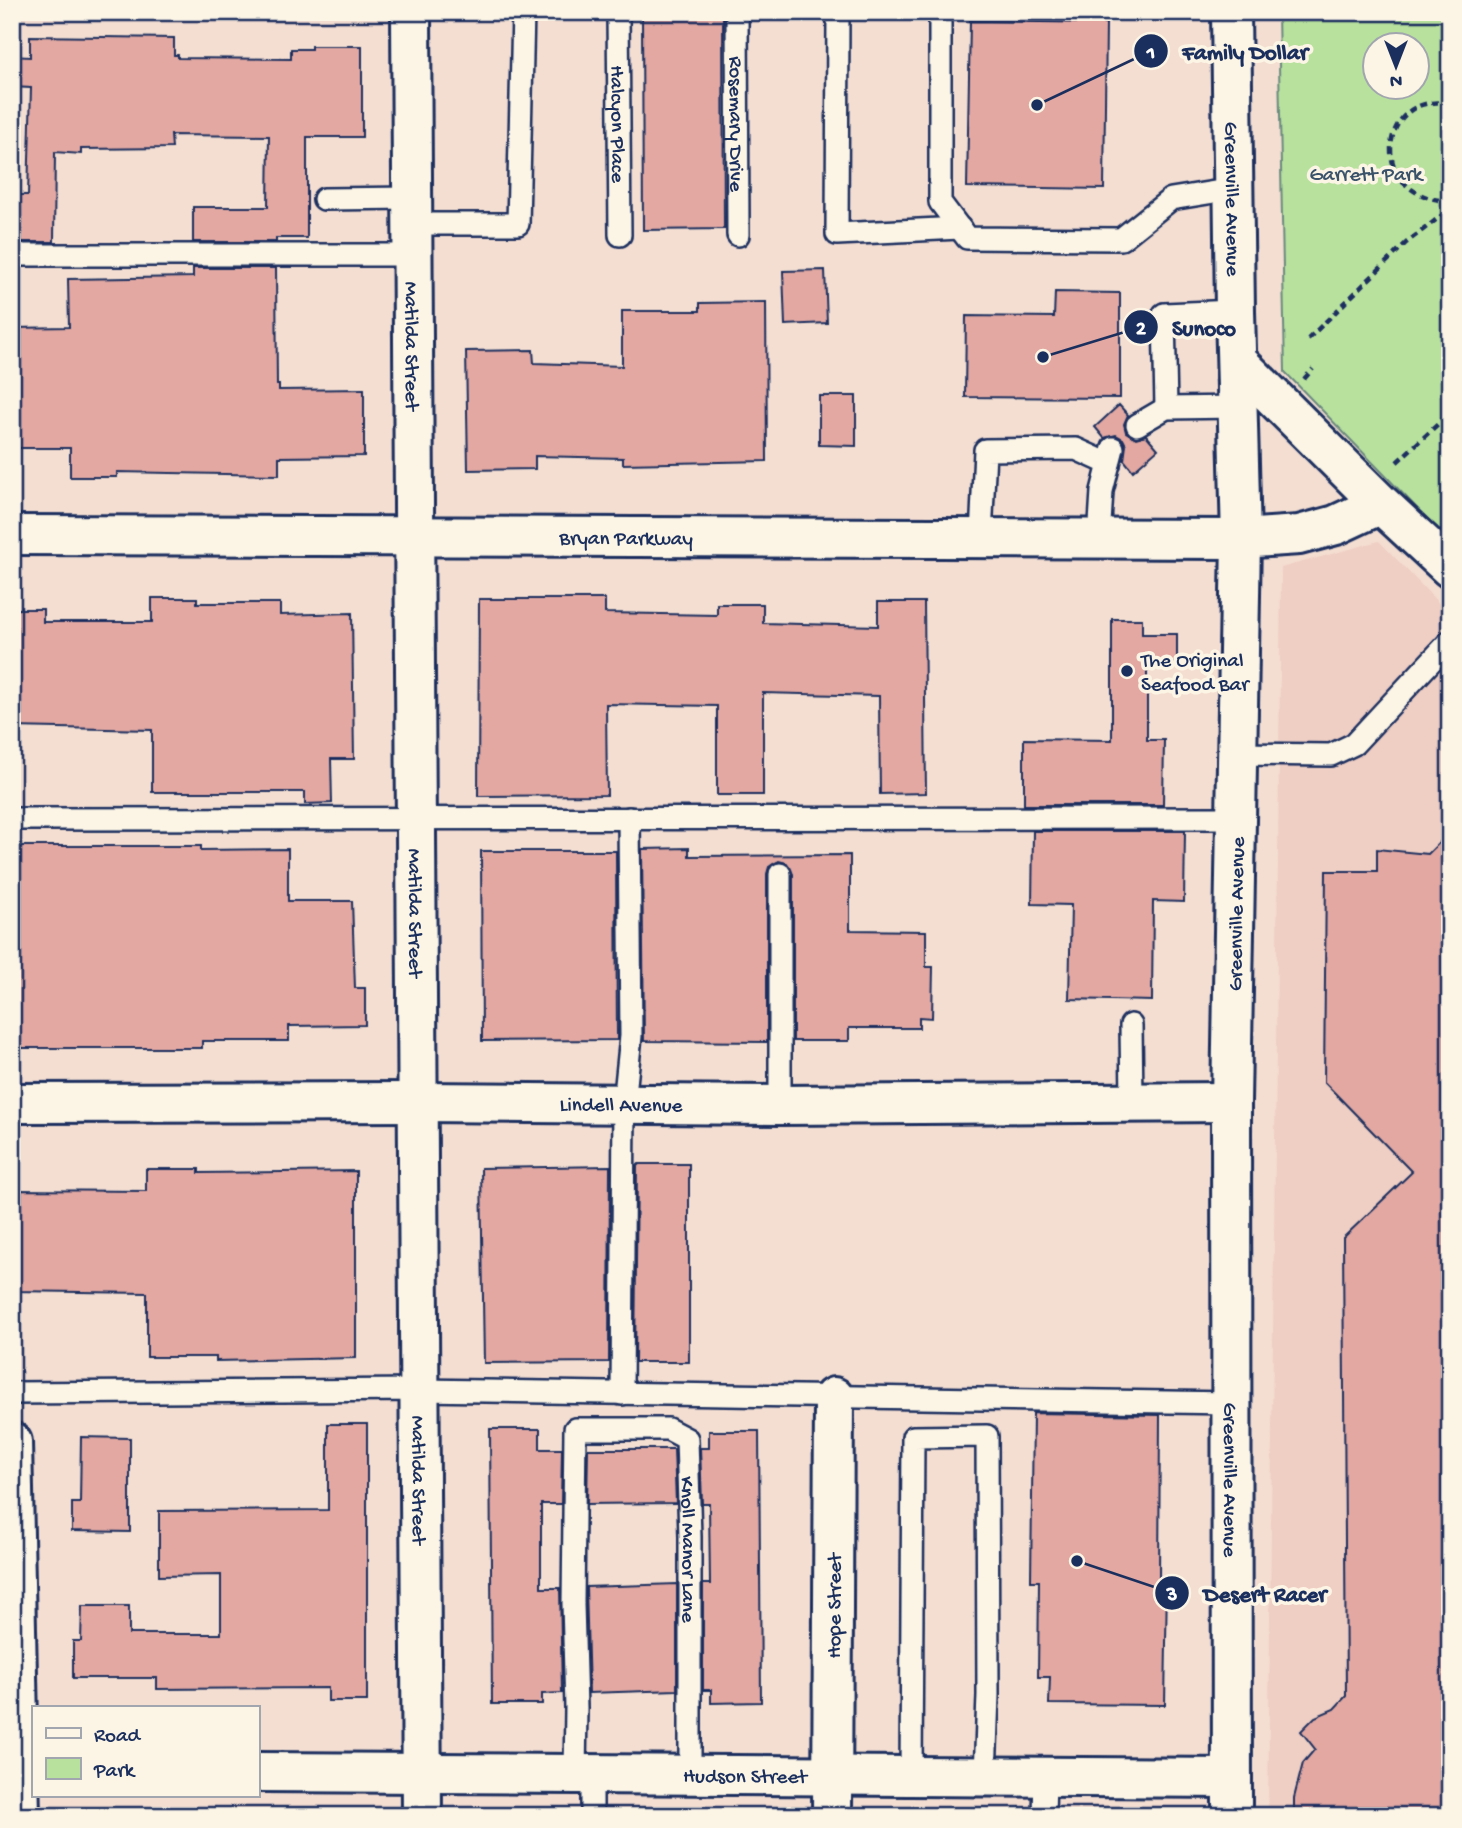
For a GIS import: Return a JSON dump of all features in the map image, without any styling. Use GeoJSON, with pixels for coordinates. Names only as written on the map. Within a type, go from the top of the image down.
{"type":"FeatureCollection","features":[{"type":"Feature","properties":{"kind":"street","name":"Matilda Street"},"geometry":{"type":"LineString","coordinates":[[411,12],[422,1816]]}},
{"type":"Feature","properties":{"kind":"street","name":"Greenville Avenue"},"geometry":{"type":"LineString","coordinates":[[1231,12],[1241,540],[1231,1102],[1232,1816]]}},
{"type":"Feature","properties":{"kind":"street"},"geometry":{"type":"LineString","coordinates":[[1238,362],[1381,504],[1450,568]]}},
{"type":"Feature","properties":{"kind":"street","name":"Bryan Parkway"},"geometry":{"type":"LineString","coordinates":[[12,535],[1241,540],[1299,535],[1336,525],[1381,504]]}},
{"type":"Feature","properties":{"kind":"street","name":"Lindell Avenue"},"geometry":{"type":"LineString","coordinates":[[12,1103],[780,1105],[1231,1102]]}},
{"type":"Feature","properties":{"kind":"street","name":"Hope Street"},"geometry":{"type":"LineString","coordinates":[[832,1816],[834,1397]]}},
{"type":"Feature","properties":{"kind":"street"},"geometry":{"type":"LineString","coordinates":[[12,1442],[22,1771],[20,1816]]}},
{"type":"Feature","properties":{"kind":"street","name":"Hudson Street"},"geometry":{"type":"LineString","coordinates":[[259,1772],[1232,1778]]}},
{"type":"Feature","properties":{"kind":"lane"},"geometry":{"type":"LineString","coordinates":[[12,255],[412,226],[518,224],[523,12]]}},
{"type":"Feature","properties":{"kind":"lane","name":"Halcyon Place"},"geometry":{"type":"LineString","coordinates":[[618,12],[620,235]]}},
{"type":"Feature","properties":{"kind":"lane","name":"Rosemary Drive"},"geometry":{"type":"LineString","coordinates":[[737,12],[738,235]]}},
{"type":"Feature","properties":{"kind":"lane"},"geometry":{"type":"LineString","coordinates":[[838,12],[837,234],[960,228]]}},
{"type":"Feature","properties":{"kind":"lane"},"geometry":{"type":"LineString","coordinates":[[940,12],[940,202],[967,238],[1121,240],[1171,200],[1233,189]]}},
{"type":"Feature","properties":{"kind":"lane"},"geometry":{"type":"LineString","coordinates":[[324,199],[412,226]]}},
{"type":"Feature","properties":{"kind":"lane"},"geometry":{"type":"LineString","coordinates":[[1166,408],[1164,314],[1235,311]]}},
{"type":"Feature","properties":{"kind":"lane"},"geometry":{"type":"LineString","coordinates":[[1137,425],[1166,408],[1239,407]]}},
{"type":"Feature","properties":{"kind":"lane"},"geometry":{"type":"LineString","coordinates":[[981,538],[985,450],[1076,449],[1111,456],[1102,491],[1099,539]]}},
{"type":"Feature","properties":{"kind":"lane"},"geometry":{"type":"LineString","coordinates":[[1237,754],[1331,755],[1354,744],[1450,641]]}},
{"type":"Feature","properties":{"kind":"lane"},"geometry":{"type":"LineString","coordinates":[[622,1394],[624,1104],[631,1036],[629,818]]}},
{"type":"Feature","properties":{"kind":"lane"},"geometry":{"type":"LineString","coordinates":[[12,819],[1236,818]]}},
{"type":"Feature","properties":{"kind":"lane"},"geometry":{"type":"LineString","coordinates":[[780,874],[780,1105]]}},
{"type":"Feature","properties":{"kind":"lane"},"geometry":{"type":"LineString","coordinates":[[1131,1025],[1132,1102]]}},
{"type":"Feature","properties":{"kind":"lane"},"geometry":{"type":"LineString","coordinates":[[12,1393],[419,1390],[1232,1403]]}},
{"type":"Feature","properties":{"kind":"lane","name":"Knoll Manor Lane"},"geometry":{"type":"LineString","coordinates":[[583,1774],[576,1708],[573,1579],[576,1429],[668,1429],[687,1440],[690,1536],[690,1775]]}},
{"type":"Feature","properties":{"kind":"lane"},"geometry":{"type":"LineString","coordinates":[[911,1776],[913,1437],[987,1436],[988,1695],[985,1776]]}},
{"type":"Feature","properties":{"kind":"lane"},"geometry":{"type":"LineString","coordinates":[[583,1774],[592,1816]]}},
{"type":"Feature","properties":{"kind":"lane"},"geometry":{"type":"LineString","coordinates":[[1044,1816],[1045,1777]]}},
{"type":"Feature","properties":{"kind":"path"},"geometry":{"type":"LineString","coordinates":[[1450,104],[1424,103],[1409,111],[1397,124],[1391,141],[1392,160],[1400,180],[1411,191],[1429,199],[1450,201]]}},
{"type":"Feature","properties":{"kind":"path"},"geometry":{"type":"LineString","coordinates":[[1308,339],[1397,251],[1450,209]]}},
{"type":"Feature","properties":{"kind":"path"},"geometry":{"type":"LineString","coordinates":[[1397,462],[1450,413]]}},
{"type":"Feature","properties":{"kind":"shaded area"},"geometry":{"type":"Polygon","coordinates":[[[1379,541],[1450,615],[1450,1816],[1268,1816],[1281,568],[1379,541]]]}},
{"type":"Feature","properties":{"kind":"green space","name":"Garrett Park"},"geometry":{"type":"Polygon","coordinates":[[[1278,12],[1450,12],[1450,524],[1441,533],[1285,372],[1278,12]]]}},
{"type":"Feature","properties":{"kind":"building"},"geometry":{"type":"Polygon","coordinates":[[[642,12],[723,12],[724,229],[643,230],[642,12]]]}},
{"type":"Feature","properties":{"kind":"building"},"geometry":{"type":"Polygon","coordinates":[[[970,21],[1106,23],[1104,189],[967,187],[970,21]]]}},
{"type":"Feature","properties":{"kind":"building"},"geometry":{"type":"Polygon","coordinates":[[[30,36],[174,38],[174,55],[178,55],[178,58],[291,59],[291,49],[311,49],[311,46],[362,46],[362,137],[307,137],[307,238],[276,238],[276,242],[193,242],[193,207],[268,207],[269,136],[171,135],[172,148],[81,149],[81,154],[55,152],[54,242],[12,242],[12,195],[28,195],[31,88],[12,87],[12,56],[30,57],[30,36]]]}},
{"type":"Feature","properties":{"kind":"building"},"geometry":{"type":"Polygon","coordinates":[[[193,268],[276,268],[279,390],[364,389],[364,456],[279,457],[279,475],[117,472],[117,477],[70,477],[70,448],[12,448],[12,328],[69,327],[68,279],[193,277],[193,268]]]}},
{"type":"Feature","properties":{"kind":"building"},"geometry":{"type":"Polygon","coordinates":[[[825,270],[827,323],[785,325],[783,271],[825,270]]]}},
{"type":"Feature","properties":{"kind":"building"},"geometry":{"type":"Polygon","coordinates":[[[1055,292],[1120,293],[1120,398],[965,397],[966,316],[1054,317],[1055,292]]]}},
{"type":"Feature","properties":{"kind":"building"},"geometry":{"type":"Polygon","coordinates":[[[766,302],[767,461],[623,464],[623,458],[535,456],[535,469],[468,470],[466,351],[533,350],[534,363],[622,366],[622,311],[700,311],[700,303],[766,302]]]}},
{"type":"Feature","properties":{"kind":"building"},"geometry":{"type":"Polygon","coordinates":[[[819,396],[856,396],[856,446],[819,445],[819,396]]]}},
{"type":"Feature","properties":{"kind":"building"},"geometry":{"type":"Polygon","coordinates":[[[1119,405],[1128,415],[1124,424],[1126,432],[1136,438],[1146,435],[1158,449],[1133,471],[1124,460],[1126,445],[1123,439],[1116,435],[1104,438],[1095,427],[1119,405]]]}},
{"type":"Feature","properties":{"kind":"building"},"geometry":{"type":"Polygon","coordinates":[[[152,598],[197,598],[197,603],[280,603],[280,615],[352,613],[354,759],[331,759],[332,803],[305,804],[305,792],[152,792],[152,730],[12,727],[14,609],[43,609],[43,622],[152,622],[152,598]]]}},
{"type":"Feature","properties":{"kind":"building"},"geometry":{"type":"Polygon","coordinates":[[[479,599],[605,599],[605,613],[717,615],[717,604],[763,604],[763,623],[878,626],[878,602],[924,602],[926,793],[880,794],[879,696],[763,693],[763,795],[717,795],[717,706],[606,704],[607,795],[478,796],[479,599]]]}},
{"type":"Feature","properties":{"kind":"building"},"geometry":{"type":"Polygon","coordinates":[[[1112,619],[1142,619],[1142,634],[1177,634],[1177,663],[1147,663],[1147,740],[1164,740],[1163,805],[1024,805],[1024,739],[1112,740],[1112,619]]]}},
{"type":"Feature","properties":{"kind":"building"},"geometry":{"type":"Polygon","coordinates":[[[1033,831],[1185,831],[1184,902],[1153,901],[1152,1001],[1069,999],[1071,905],[1032,904],[1033,831]]]}},
{"type":"Feature","properties":{"kind":"building"},"geometry":{"type":"Polygon","coordinates":[[[1450,832],[1450,1816],[1294,1816],[1294,1798],[1303,1763],[1315,1749],[1301,1731],[1315,1717],[1334,1709],[1346,1696],[1343,1238],[1412,1172],[1324,1082],[1326,871],[1377,871],[1377,849],[1428,854],[1450,832]]]}},
{"type":"Feature","properties":{"kind":"building"},"geometry":{"type":"Polygon","coordinates":[[[12,846],[288,849],[288,901],[352,901],[355,988],[365,988],[365,1025],[289,1026],[289,1041],[202,1041],[202,1048],[12,1048],[12,846]]]}},
{"type":"Feature","properties":{"kind":"building"},"geometry":{"type":"Polygon","coordinates":[[[689,848],[689,856],[850,855],[850,930],[926,931],[926,967],[933,967],[932,1018],[919,1017],[919,1028],[849,1028],[849,1041],[793,1041],[793,874],[787,863],[779,861],[769,867],[767,874],[767,1042],[644,1041],[642,849],[689,848]]]}},
{"type":"Feature","properties":{"kind":"building"},"geometry":{"type":"Polygon","coordinates":[[[481,851],[616,851],[617,1040],[482,1041],[481,851]]]}},
{"type":"Feature","properties":{"kind":"building"},"geometry":{"type":"Polygon","coordinates":[[[639,1164],[689,1164],[689,1362],[635,1362],[639,1164]]]}},
{"type":"Feature","properties":{"kind":"building"},"geometry":{"type":"Polygon","coordinates":[[[610,1166],[609,1362],[484,1363],[481,1168],[610,1166]]]}},
{"type":"Feature","properties":{"kind":"building"},"geometry":{"type":"Polygon","coordinates":[[[146,1169],[199,1169],[199,1173],[356,1171],[356,1358],[216,1361],[216,1357],[147,1357],[147,1293],[12,1291],[12,1190],[146,1191],[146,1169]]]}},
{"type":"Feature","properties":{"kind":"building"},"geometry":{"type":"Polygon","coordinates":[[[1033,1413],[1160,1415],[1159,1581],[1167,1581],[1165,1705],[1049,1704],[1050,1677],[1038,1677],[1039,1581],[1031,1581],[1033,1413]]]}},
{"type":"Feature","properties":{"kind":"building"},"geometry":{"type":"Polygon","coordinates":[[[328,1424],[367,1424],[367,1701],[328,1701],[328,1688],[157,1689],[157,1678],[73,1678],[73,1641],[81,1641],[82,1606],[129,1606],[129,1634],[221,1634],[221,1575],[159,1576],[159,1511],[328,1510],[328,1424]]]}},
{"type":"Feature","properties":{"kind":"building"},"geometry":{"type":"Polygon","coordinates":[[[490,1429],[540,1429],[540,1449],[562,1449],[561,1504],[541,1504],[541,1588],[560,1588],[562,1693],[542,1694],[542,1704],[492,1704],[490,1429]]]}},
{"type":"Feature","properties":{"kind":"building"},"geometry":{"type":"Polygon","coordinates":[[[709,1431],[759,1431],[761,1702],[711,1703],[711,1690],[703,1690],[703,1584],[710,1584],[709,1503],[702,1503],[700,1448],[709,1448],[709,1431]]]}},
{"type":"Feature","properties":{"kind":"building"},"geometry":{"type":"Polygon","coordinates":[[[81,1437],[130,1438],[130,1532],[72,1531],[72,1503],[80,1503],[81,1437]]]}},
{"type":"Feature","properties":{"kind":"building"},"geometry":{"type":"Polygon","coordinates":[[[588,1449],[674,1449],[676,1503],[587,1504],[588,1449]]]}},
{"type":"Feature","properties":{"kind":"building"},"geometry":{"type":"Polygon","coordinates":[[[677,1584],[677,1690],[589,1693],[586,1587],[677,1584]]]}},
{"type":"Feature","properties":{"kind":"place","name":"Family Dollar"},"geometry":{"type":"Point","coordinates":[1037,105]}},
{"type":"Feature","properties":{"kind":"place","name":"Sunoco"},"geometry":{"type":"Point","coordinates":[1043,357]}},
{"type":"Feature","properties":{"kind":"place","name":"The Original Seafood Bar"},"geometry":{"type":"Point","coordinates":[1127,671]}},
{"type":"Feature","properties":{"kind":"place","name":"Desert Racer"},"geometry":{"type":"Point","coordinates":[1077,1561]}}]}
